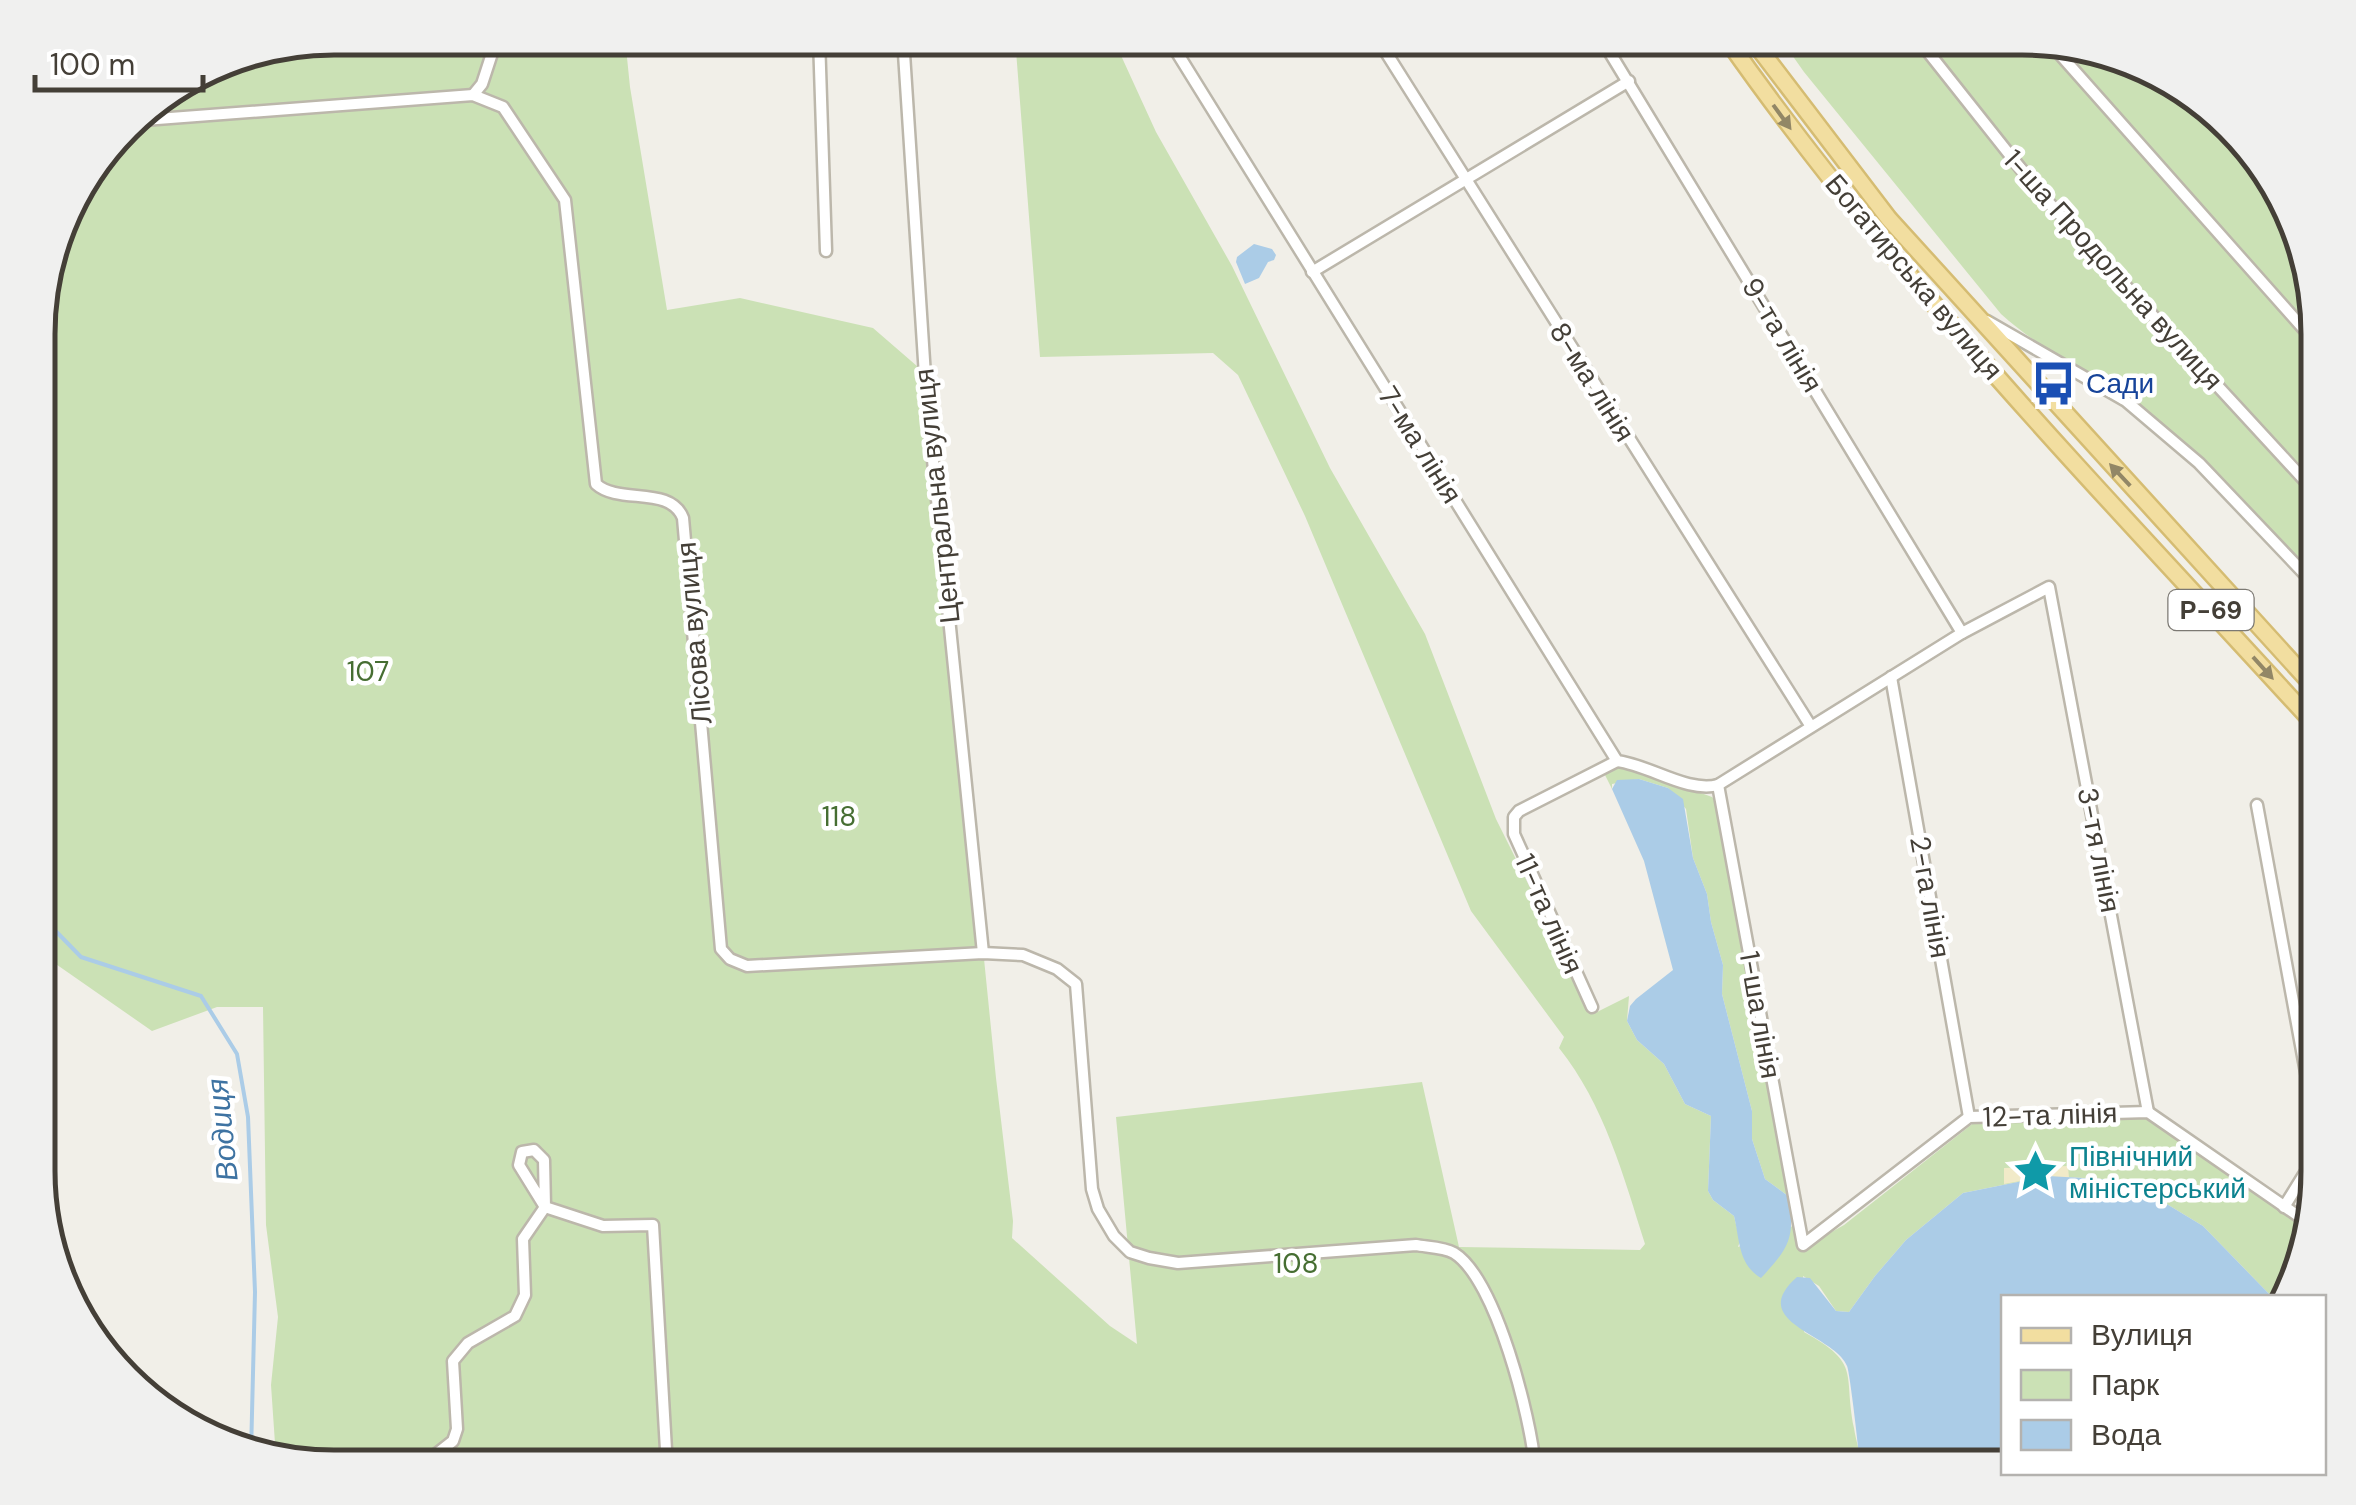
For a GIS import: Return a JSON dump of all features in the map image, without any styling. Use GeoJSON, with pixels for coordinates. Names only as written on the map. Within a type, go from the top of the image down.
{"type":"FeatureCollection","features":[{"type":"Feature","properties":{"kind":"main road","name":"Богатирська вулиця"},"geometry":{"type":"LineString","coordinates":[[1738,55],[1784,120],[1928,301],[2300,708]]}},
{"type":"Feature","properties":{"kind":"main road","name":"Богатирська вулиця"},"geometry":{"type":"LineString","coordinates":[[1764,55],[1889,219],[1968,310],[2300,672]]}},
{"type":"Feature","properties":{"kind":"street"},"geometry":{"type":"LineString","coordinates":[[156,119],[473,94],[482,84],[491,55]]}},
{"type":"Feature","properties":{"kind":"street"},"geometry":{"type":"LineString","coordinates":[[819,55],[826,251]]}},
{"type":"Feature","properties":{"kind":"street","name":"Центральна вулиця"},"geometry":{"type":"LineString","coordinates":[[904,55],[926,390],[983,952]]}},
{"type":"Feature","properties":{"kind":"street","name":"7-ма лінія"},"geometry":{"type":"LineString","coordinates":[[1178,55],[1617,761]]}},
{"type":"Feature","properties":{"kind":"street","name":"8-ма лінія"},"geometry":{"type":"LineString","coordinates":[[1387,55],[1810,726]]}},
{"type":"Feature","properties":{"kind":"street","name":"9-та лінія"},"geometry":{"type":"LineString","coordinates":[[1612,55],[1962,634]]}},
{"type":"Feature","properties":{"kind":"street","name":"1-ша Продольна вулиця"},"geometry":{"type":"LineString","coordinates":[[1931,55],[2040,192],[2300,476]]}},
{"type":"Feature","properties":{"kind":"street"},"geometry":{"type":"LineString","coordinates":[[2063,58],[2300,325]]}},
{"type":"Feature","properties":{"kind":"street"},"geometry":{"type":"LineString","coordinates":[[1312,272],[1629,81]]}},
{"type":"Feature","properties":{"kind":"street","name":"Лісова вулиця"},"geometry":{"type":"LineString","coordinates":[[473,94],[503,108],[565,200],[596,484],[610,493],[662,500],[680,510],[684,518],[722,949],[747,966],[983,952]]}},
{"type":"Feature","properties":{"kind":"street"},"geometry":{"type":"LineString","coordinates":[[1968,310],[2126,400],[2199,463],[2300,569]]}},
{"type":"Feature","properties":{"kind":"street","name":"3-тя лінія"},"geometry":{"type":"LineString","coordinates":[[1962,634],[2049,587],[2148,1112]]}},
{"type":"Feature","properties":{"kind":"street"},"geometry":{"type":"LineString","coordinates":[[1617,761],[1636,764],[1703,789],[1718,785],[1962,634]]}},
{"type":"Feature","properties":{"kind":"street","name":"2-га лінія"},"geometry":{"type":"LineString","coordinates":[[1891,676],[1969,1116]]}},
{"type":"Feature","properties":{"kind":"street","name":"11-та лінія"},"geometry":{"type":"LineString","coordinates":[[1592,1007],[1514,834],[1514,817],[1617,761]]}},
{"type":"Feature","properties":{"kind":"street","name":"1-ша лінія"},"geometry":{"type":"LineString","coordinates":[[1718,785],[1803,1245]]}},
{"type":"Feature","properties":{"kind":"street"},"geometry":{"type":"LineString","coordinates":[[2256,805],[2300,1041]]}},
{"type":"Feature","properties":{"kind":"street"},"geometry":{"type":"LineString","coordinates":[[983,952],[1024,955],[1056,969],[1076,984],[1089,1169],[1098,1209],[1114,1236],[1130,1252],[1178,1262],[1416,1246],[1454,1252],[1483,1286],[1503,1327],[1531,1449]]}},
{"type":"Feature","properties":{"kind":"street","name":"12-та лінія"},"geometry":{"type":"LineString","coordinates":[[1803,1245],[1969,1116],[2148,1112],[2297,1216]]}},
{"type":"Feature","properties":{"kind":"street"},"geometry":{"type":"LineString","coordinates":[[442,1450],[453,1441],[457,1429],[453,1361],[468,1343],[516,1316],[525,1295],[523,1239],[545,1206],[544,1160],[534,1150],[522,1152],[519,1164],[545,1206],[603,1226],[653,1225],[666,1450]]}},
{"type":"Feature","properties":{"kind":"street"},"geometry":{"type":"LineString","coordinates":[[2284,1207],[2300,1181]]}},
{"type":"Feature","properties":{"kind":"green space"},"geometry":{"type":"Polygon","coordinates":[[[334,55],[627,55],[667,310],[740,298],[873,328],[925,373],[1012,1238],[1110,1326],[1137,1344],[1116,1117],[1422,1082],[1459,1247],[1640,1250],[1645,1244],[1620,1167],[1588,1093],[1559,1048],[1564,1037],[1471,911],[1305,516],[1238,375],[1213,353],[1040,357],[1016,55],[1121,55],[1156,132],[1232,266],[1330,468],[1425,634],[1496,819],[1593,1014],[1629,996],[1627,1021],[1637,1040],[1664,1064],[1685,1104],[1711,1116],[1708,1191],[1713,1200],[1734,1216],[1738,1247],[1793,1226],[1790,1205],[1803,1248],[1844,1225],[1976,1121],[2147,1118],[2297,1219],[2286,1261],[2271,1295],[2203,1226],[2165,1203],[2102,1179],[2047,1176],[1963,1193],[1906,1240],[1849,1312],[1836,1311],[1819,1286],[1803,1276],[1804,1332],[1835,1353],[1847,1371],[1859,1449],[298,1448],[275,1443],[271,1385],[278,1317],[266,1225],[263,1007],[217,1007],[152,1031],[55,963],[55,334],[57,298],[76,227],[113,164],[150,124],[194,92],[244,70],[298,57],[334,55]]]}},
{"type":"Feature","properties":{"kind":"green space"},"geometry":{"type":"Polygon","coordinates":[[[1792,55],[2058,57],[2129,76],[2162,92],[2206,124],[2232,150],[2264,195],[2286,244],[2296,280],[2300,316],[2300,565],[2234,491],[2165,426],[2001,314],[1792,55]]]}},
{"type":"Feature","properties":{"kind":"green space"},"geometry":{"type":"Polygon","coordinates":[[[1626,766],[1712,797],[1718,803],[1788,1196],[1765,1179],[1752,1139],[1752,1111],[1722,994],[1723,965],[1707,894],[1693,858],[1686,809],[1668,788],[1639,779],[1612,784],[1612,789],[1604,773],[1626,766]]]}},
{"type":"Feature","properties":{"kind":"sand","name":"Північний міністерський"},"geometry":{"type":"Polygon","coordinates":[[[2068,1166],[2069,1178],[2047,1176],[2004,1184],[2004,1168],[2068,1166]]]}},
{"type":"Feature","properties":{"kind":"water"},"geometry":{"type":"Polygon","coordinates":[[[1254,244],[1272,249],[1276,255],[1259,278],[1245,284],[1237,257],[1254,244]]]}},
{"type":"Feature","properties":{"kind":"water"},"geometry":{"type":"Polygon","coordinates":[[[1639,779],[1668,788],[1683,799],[1693,858],[1707,894],[1723,965],[1722,994],[1752,1111],[1752,1139],[1765,1179],[1788,1196],[1788,1241],[1761,1278],[1744,1259],[1734,1216],[1713,1200],[1708,1191],[1711,1116],[1685,1104],[1664,1064],[1637,1040],[1627,1021],[1636,999],[1673,970],[1644,861],[1612,789],[1617,780],[1639,779]]]}},
{"type":"Feature","properties":{"kind":"water"},"geometry":{"type":"Polygon","coordinates":[[[2047,1176],[2102,1179],[2165,1203],[2203,1226],[2270,1295],[2001,1295],[2001,1449],[1858,1449],[1847,1366],[1839,1355],[1787,1317],[1781,1306],[1784,1293],[1797,1277],[1810,1278],[1836,1311],[1849,1312],[1906,1240],[1963,1193],[2047,1176]]]}},
{"type":"Feature","properties":{"kind":"waterway","name":"Водиця"},"geometry":{"type":"LineString","coordinates":[[55,930],[81,957],[201,996],[237,1054],[248,1117],[255,1292],[251,1437]]}},
{"type":"Feature","properties":{"kind":"place","name":"Сади"},"geometry":{"type":"Point","coordinates":[2053,383]}},
{"type":"Feature","properties":{"kind":"place","name":"Північний міністерський"},"geometry":{"type":"Point","coordinates":[2036,1172]}},
{"type":"Feature","properties":{"kind":"park label","name":"107"},"geometry":{"type":"Point","coordinates":[368,671]}},
{"type":"Feature","properties":{"kind":"park label","name":"118"},"geometry":{"type":"Point","coordinates":[839,816]}},
{"type":"Feature","properties":{"kind":"park label","name":"108"},"geometry":{"type":"Point","coordinates":[1296,1263]}}]}
